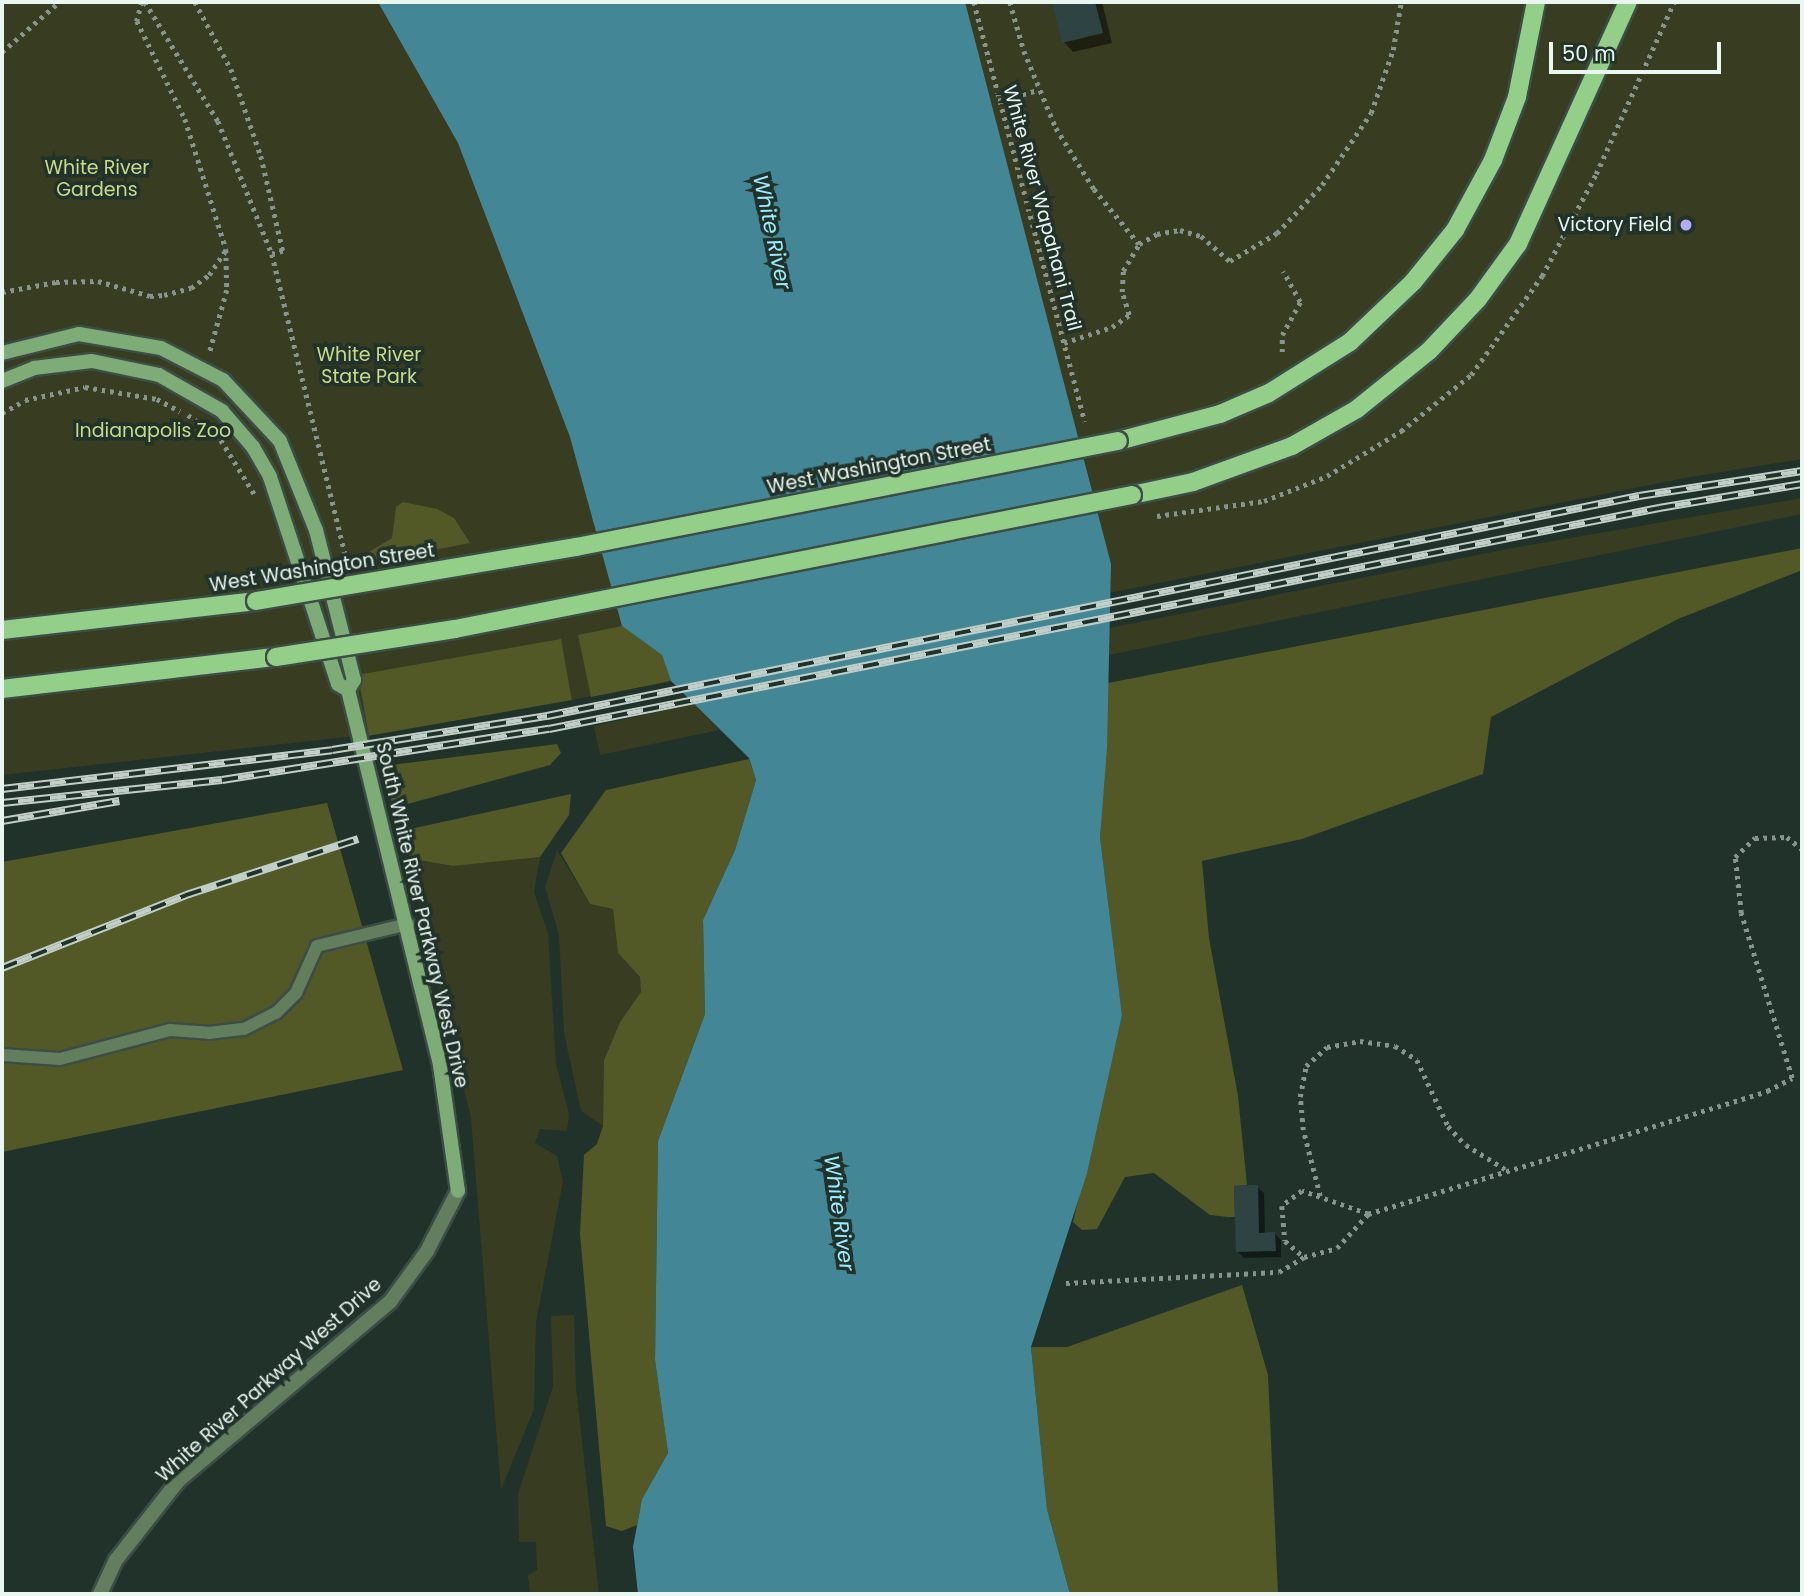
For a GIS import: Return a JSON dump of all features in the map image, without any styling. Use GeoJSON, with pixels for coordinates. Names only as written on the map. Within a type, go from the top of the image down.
{"type":"FeatureCollection","features":[{"type":"Feature","properties":{"kind":"main road","name":"West Washington Street"},"geometry":{"type":"LineString","coordinates":[[2,630],[256,601],[551,552],[1118,441],[1220,414],[1269,393],[1350,342],[1413,282],[1455,230],[1493,160],[1517,97],[1536,2]]}},
{"type":"Feature","properties":{"kind":"main road"},"geometry":{"type":"LineString","coordinates":[[2,688],[276,657],[455,629],[1193,482],[1292,446],[1357,409],[1429,351],[1478,299],[1518,244],[1628,2]]}},
{"type":"Feature","properties":{"kind":"street","name":"South White River Parkway West Drive"},"geometry":{"type":"LineString","coordinates":[[2,353],[63,335],[104,336],[161,348],[205,369],[244,398],[279,440],[293,467],[324,556],[354,680],[348,691]]}},
{"type":"Feature","properties":{"kind":"street","name":"South White River Parkway West Drive"},"geometry":{"type":"LineString","coordinates":[[2,382],[34,368],[92,361],[159,375],[196,394],[238,429],[270,477],[338,684],[348,691],[408,924],[440,1065],[458,1191]]}},
{"type":"Feature","properties":{"kind":"street","name":"White River Parkway West Drive"},"geometry":{"type":"LineString","coordinates":[[100,1594],[116,1560],[178,1481],[390,1302],[427,1251],[458,1191]]}},
{"type":"Feature","properties":{"kind":"lane"},"geometry":{"type":"LineString","coordinates":[[2,1055],[60,1059],[170,1030],[209,1034],[244,1028],[276,1013],[296,993],[317,946],[408,924]]}},
{"type":"Feature","properties":{"kind":"path"},"geometry":{"type":"LineString","coordinates":[[2,52],[59,2]]}},
{"type":"Feature","properties":{"kind":"path"},"geometry":{"type":"LineString","coordinates":[[143,2],[137,21],[193,139],[226,250],[227,290],[205,369]]}},
{"type":"Feature","properties":{"kind":"path"},"geometry":{"type":"LineString","coordinates":[[143,2],[218,121],[272,254],[348,567]]}},
{"type":"Feature","properties":{"kind":"path"},"geometry":{"type":"LineString","coordinates":[[195,2],[230,69],[261,156],[283,251],[272,254]]}},
{"type":"Feature","properties":{"kind":"path","name":"White River Wapahani Trail"},"geometry":{"type":"LineString","coordinates":[[974,2],[1085,422]]}},
{"type":"Feature","properties":{"kind":"path"},"geometry":{"type":"LineString","coordinates":[[1010,2],[1038,90],[1072,157],[1139,244]]}},
{"type":"Feature","properties":{"kind":"path"},"geometry":{"type":"LineString","coordinates":[[1064,343],[1093,335],[1129,315],[1122,292],[1123,271],[1139,244],[1157,234],[1180,230],[1209,240],[1230,261],[1277,233],[1322,186],[1371,113],[1393,50],[1401,2]]}},
{"type":"Feature","properties":{"kind":"path"},"geometry":{"type":"LineString","coordinates":[[998,101],[1038,90]]}},
{"type":"Feature","properties":{"kind":"path"},"geometry":{"type":"LineString","coordinates":[[2,292],[56,282],[98,281],[150,296],[164,295],[191,288],[209,275],[226,250]]}},
{"type":"Feature","properties":{"kind":"path"},"geometry":{"type":"LineString","coordinates":[[1282,352],[1282,335],[1300,302],[1283,271]]}},
{"type":"Feature","properties":{"kind":"path"},"geometry":{"type":"LineString","coordinates":[[2,413],[25,400],[85,387],[157,399],[187,414],[216,434],[259,506]]}},
{"type":"Feature","properties":{"kind":"path"},"geometry":{"type":"LineString","coordinates":[[187,414],[196,394]]}},
{"type":"Feature","properties":{"kind":"path"},"geometry":{"type":"LineString","coordinates":[[1066,1283],[1279,1272],[1304,1257],[1337,1248],[1368,1214],[1485,1181],[1505,1169],[1767,1091],[1792,1078],[1741,913],[1735,858],[1755,838],[1787,837],[1802,849]]}},
{"type":"Feature","properties":{"kind":"path"},"geometry":{"type":"LineString","coordinates":[[1320,1196],[1302,1119],[1300,1097],[1306,1066],[1327,1047],[1360,1041],[1395,1046],[1417,1060],[1448,1126],[1465,1145],[1505,1169]]}},
{"type":"Feature","properties":{"kind":"path"},"geometry":{"type":"LineString","coordinates":[[1304,1257],[1285,1241],[1282,1206],[1302,1191],[1368,1214]]}},
{"type":"Feature","properties":{"kind":"green space","name":"White River State Park"},"geometry":{"type":"Polygon","coordinates":[[[2,2],[1802,2],[1802,459],[1685,478],[572,700],[374,734],[2,775],[2,2]]]}},
{"type":"Feature","properties":{"kind":"green space"},"geometry":{"type":"Polygon","coordinates":[[[1802,498],[1802,514],[1109,655],[1109,628],[1507,549],[1802,498]]]}},
{"type":"Feature","properties":{"kind":"green space"},"geometry":{"type":"Polygon","coordinates":[[[403,502],[437,509],[454,518],[470,543],[367,563],[369,552],[392,538],[396,507],[403,502]]]}},
{"type":"Feature","properties":{"kind":"green space"},"geometry":{"type":"Polygon","coordinates":[[[1802,548],[1802,570],[1678,619],[1491,717],[1483,774],[1302,839],[1202,861],[1209,938],[1238,1096],[1247,1185],[1234,1186],[1235,1217],[1228,1217],[1210,1215],[1154,1173],[1125,1177],[1097,1229],[1082,1230],[1073,1222],[1122,1015],[1100,837],[1108,683],[1802,548]]]}},
{"type":"Feature","properties":{"kind":"green space"},"geometry":{"type":"Polygon","coordinates":[[[622,626],[662,655],[671,681],[591,697],[578,635],[622,626]]]}},
{"type":"Feature","properties":{"kind":"green space"},"geometry":{"type":"Polygon","coordinates":[[[561,639],[572,700],[369,736],[358,675],[561,639]]]}},
{"type":"Feature","properties":{"kind":"green space"},"geometry":{"type":"Polygon","coordinates":[[[695,704],[720,730],[600,755],[594,726],[695,704]]]}},
{"type":"Feature","properties":{"kind":"green space"},"geometry":{"type":"Polygon","coordinates":[[[557,744],[561,753],[550,765],[393,808],[383,766],[557,744]]]}},
{"type":"Feature","properties":{"kind":"green space"},"geometry":{"type":"Polygon","coordinates":[[[749,759],[756,780],[735,850],[703,920],[705,1014],[658,1141],[655,1360],[668,1453],[642,1499],[637,1525],[622,1531],[606,1526],[580,1234],[584,1155],[597,1144],[603,1126],[604,1060],[620,1022],[641,992],[640,977],[618,953],[613,909],[590,904],[561,853],[606,790],[749,759]]]}},
{"type":"Feature","properties":{"kind":"green space"},"geometry":{"type":"Polygon","coordinates":[[[571,794],[569,815],[540,857],[453,866],[407,858],[401,831],[571,794]]]}},
{"type":"Feature","properties":{"kind":"green space"},"geometry":{"type":"Polygon","coordinates":[[[327,803],[403,1070],[2,1152],[2,862],[327,803]]]}},
{"type":"Feature","properties":{"kind":"green space"},"geometry":{"type":"Polygon","coordinates":[[[557,850],[590,904],[613,909],[618,953],[640,977],[641,992],[620,1022],[604,1060],[603,1126],[581,1111],[564,1033],[559,935],[545,887],[557,850]]]}},
{"type":"Feature","properties":{"kind":"green space"},"geometry":{"type":"Polygon","coordinates":[[[524,856],[540,857],[534,892],[548,933],[556,1064],[569,1114],[567,1131],[540,1129],[535,1143],[557,1156],[563,1181],[536,1322],[534,1409],[501,1490],[471,1118],[407,858],[453,866],[524,856]]]}},
{"type":"Feature","properties":{"kind":"green space"},"geometry":{"type":"Polygon","coordinates":[[[1242,1285],[1268,1375],[1278,1594],[1070,1594],[1047,1509],[1031,1347],[1067,1347],[1242,1285]]]}},
{"type":"Feature","properties":{"kind":"green space"},"geometry":{"type":"Polygon","coordinates":[[[574,1315],[576,1387],[599,1594],[530,1594],[528,1575],[537,1570],[536,1542],[519,1542],[518,1494],[553,1387],[551,1316],[574,1315]]]}},
{"type":"Feature","properties":{"kind":"water","name":"White River"},"geometry":{"type":"Polygon","coordinates":[[[378,2],[965,2],[1111,564],[1107,748],[1100,837],[1122,1015],[1087,1173],[1031,1347],[1047,1509],[1070,1594],[638,1594],[633,1547],[642,1499],[668,1453],[655,1360],[658,1141],[705,1014],[703,920],[735,850],[756,780],[749,758],[671,681],[662,655],[622,626],[570,437],[458,143],[378,2]]]}},
{"type":"Feature","properties":{"kind":"building"},"geometry":{"type":"Polygon","coordinates":[[[1052,2],[1095,2],[1103,33],[1062,43],[1052,2]]]}},
{"type":"Feature","properties":{"kind":"building"},"geometry":{"type":"Polygon","coordinates":[[[1258,1185],[1259,1233],[1275,1232],[1276,1251],[1236,1252],[1234,1186],[1258,1185]]]}},
{"type":"Feature","properties":{"kind":"railway"},"geometry":{"type":"LineString","coordinates":[[2,789],[332,750],[547,716],[1639,496],[1802,471]]}},
{"type":"Feature","properties":{"kind":"railway"},"geometry":{"type":"LineString","coordinates":[[2,803],[222,780],[549,729],[1659,508],[1802,484]]}},
{"type":"Feature","properties":{"kind":"railway"},"geometry":{"type":"LineString","coordinates":[[2,821],[119,801]]}},
{"type":"Feature","properties":{"kind":"railway"},"geometry":{"type":"LineString","coordinates":[[2,968],[186,895],[358,839]]}},
{"type":"Feature","properties":{"kind":"place","name":"Victory Field"},"geometry":{"type":"Point","coordinates":[1686,225]}},
{"type":"Feature","properties":{"kind":"park label","name":"White River Gardens"},"geometry":{"type":"Point","coordinates":[97,179]}},
{"type":"Feature","properties":{"kind":"park label","name":"Indianapolis Zoo"},"geometry":{"type":"Point","coordinates":[153,431]}}]}
